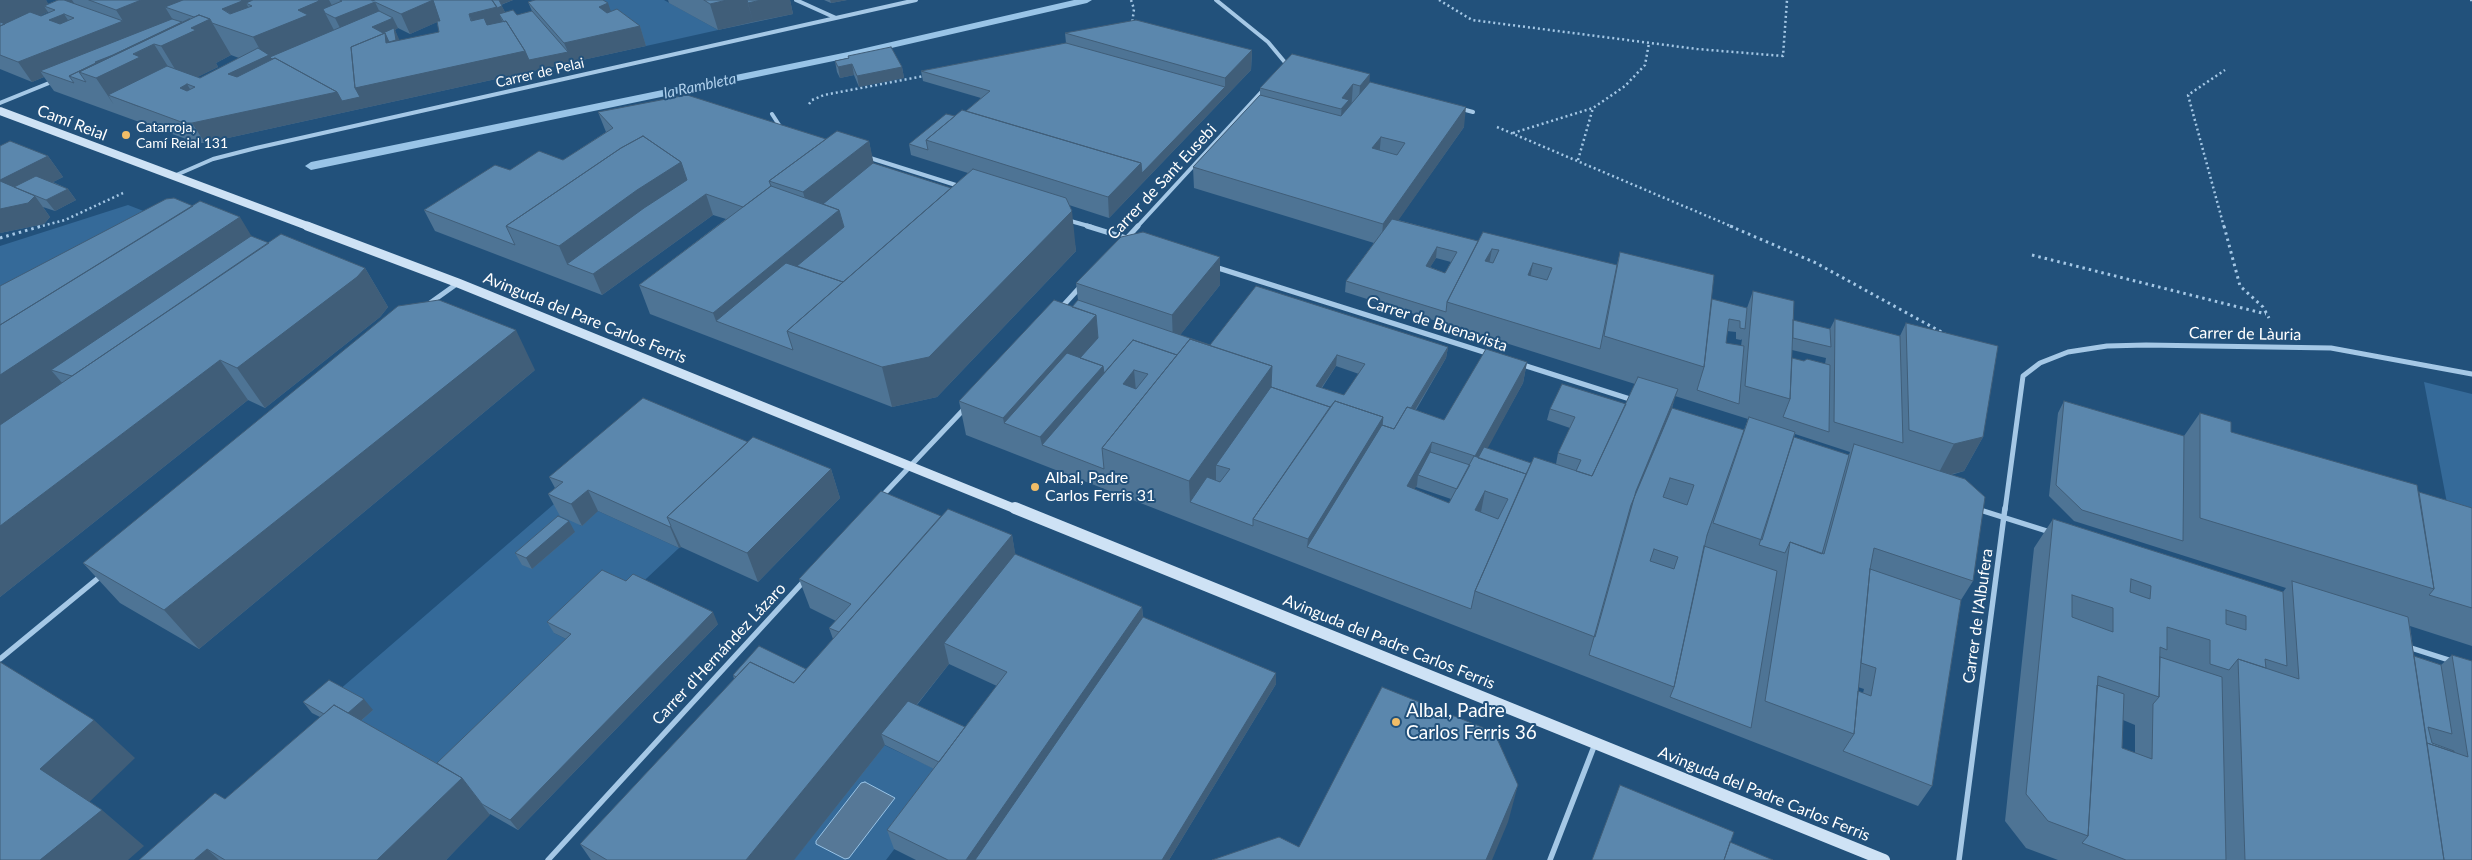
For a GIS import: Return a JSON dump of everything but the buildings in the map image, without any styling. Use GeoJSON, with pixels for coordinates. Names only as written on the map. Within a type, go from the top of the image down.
{"type":"FeatureCollection","features":[{"type":"Feature","properties":{"kind":"street"},"geometry":{"type":"LineString","coordinates":[[796,0],[837,18]]}},
{"type":"Feature","properties":{"kind":"street","name":"Carrer de Pelai"},"geometry":{"type":"LineString","coordinates":[[171,177],[213,159],[249,150],[916,0]]}},
{"type":"Feature","properties":{"kind":"street"},"geometry":{"type":"LineString","coordinates":[[1216,0],[1268,42],[1286,66],[1295,68]]}},
{"type":"Feature","properties":{"kind":"street"},"geometry":{"type":"LineString","coordinates":[[1280,71],[1286,66]]}},
{"type":"Feature","properties":{"kind":"street"},"geometry":{"type":"LineString","coordinates":[[0,103],[56,80]]}},
{"type":"Feature","properties":{"kind":"street","name":"Carrer de Sant Eusebi"},"geometry":{"type":"LineString","coordinates":[[1120,245],[1268,84]]}},
{"type":"Feature","properties":{"kind":"street"},"geometry":{"type":"LineString","coordinates":[[1454,107],[1473,112]]}},
{"type":"Feature","properties":{"kind":"street","name":"Camí Reial"},"geometry":{"type":"LineString","coordinates":[[0,111],[246,204]]}},
{"type":"Feature","properties":{"kind":"street"},"geometry":{"type":"LineString","coordinates":[[772,114],[779,127],[784,130]]}},
{"type":"Feature","properties":{"kind":"street"},"geometry":{"type":"LineString","coordinates":[[864,156],[965,188]]}},
{"type":"Feature","properties":{"kind":"street","name":"Avinguda del Pare Carlos Ferris"},"geometry":{"type":"LineString","coordinates":[[246,204],[458,283],[910,466]]}},
{"type":"Feature","properties":{"kind":"street"},"geometry":{"type":"LineString","coordinates":[[1058,217],[1136,242]]}},
{"type":"Feature","properties":{"kind":"street","name":"Carrer de Buenavista"},"geometry":{"type":"LineString","coordinates":[[1205,264],[1499,357]]}},
{"type":"Feature","properties":{"kind":"street"},"geometry":{"type":"LineString","coordinates":[[1054,315],[1087,280]]}},
{"type":"Feature","properties":{"kind":"street"},"geometry":{"type":"LineString","coordinates":[[424,308],[458,283]]}},
{"type":"Feature","properties":{"kind":"street","name":"Carrer de Làuria"},"geometry":{"type":"LineString","coordinates":[[2023,376],[2040,363],[2068,352],[2107,346],[2286,346],[2331,348],[2472,374]]}},
{"type":"Feature","properties":{"kind":"street","name":"Carrer de Buenavista"},"geometry":{"type":"LineString","coordinates":[[1518,363],[1641,402]]}},
{"type":"Feature","properties":{"kind":"street","name":"Carrer de l'Albufera"},"geometry":{"type":"LineString","coordinates":[[1959,860],[2023,376]]}},
{"type":"Feature","properties":{"kind":"street"},"geometry":{"type":"LineString","coordinates":[[878,500],[971,402]]}},
{"type":"Feature","properties":{"kind":"street","name":"Avinguda del Padre Carlos Ferris"},"geometry":{"type":"LineString","coordinates":[[910,466],[1884,860]]}},
{"type":"Feature","properties":{"kind":"street"},"geometry":{"type":"LineString","coordinates":[[1970,506],[2061,536]]}},
{"type":"Feature","properties":{"kind":"street"},"geometry":{"type":"LineString","coordinates":[[0,659],[104,572]]}},
{"type":"Feature","properties":{"kind":"street","name":"Carrer d'Hernández Lázaro"},"geometry":{"type":"LineString","coordinates":[[548,860],[812,573]]}},
{"type":"Feature","properties":{"kind":"street"},"geometry":{"type":"LineString","coordinates":[[2397,643],[2463,664]]}},
{"type":"Feature","properties":{"kind":"street"},"geometry":{"type":"LineString","coordinates":[[1550,860],[1596,743]]}},
{"type":"Feature","properties":{"kind":"path"},"geometry":{"type":"LineString","coordinates":[[1131,0],[1134,9],[1132,26],[1135,30]]}},
{"type":"Feature","properties":{"kind":"path"},"geometry":{"type":"LineString","coordinates":[[1439,0],[1472,20],[1649,43],[1783,56],[1787,0]]}},
{"type":"Feature","properties":{"kind":"path"},"geometry":{"type":"LineString","coordinates":[[1513,134],[1593,108],[1625,86],[1645,65],[1649,43]]}},
{"type":"Feature","properties":{"kind":"path"},"geometry":{"type":"LineString","coordinates":[[2225,70],[2188,95],[2240,286],[2266,314],[2286,346]]}},
{"type":"Feature","properties":{"kind":"path"},"geometry":{"type":"LineString","coordinates":[[809,104],[812,100],[824,95],[928,76]]}},
{"type":"Feature","properties":{"kind":"path"},"geometry":{"type":"LineString","coordinates":[[1578,160],[1593,108]]}},
{"type":"Feature","properties":{"kind":"path"},"geometry":{"type":"LineString","coordinates":[[1502,130],[1578,160],[1816,263],[1952,337]]}},
{"type":"Feature","properties":{"kind":"path"},"geometry":{"type":"LineString","coordinates":[[0,238],[65,220],[123,193]]}},
{"type":"Feature","properties":{"kind":"path"},"geometry":{"type":"LineString","coordinates":[[2032,255],[2266,314]]}},
{"type":"Feature","properties":{"kind":"shaded area"},"geometry":{"type":"Polygon","coordinates":[[[583,0],[664,0],[718,30],[646,46],[583,0]]]}},
{"type":"Feature","properties":{"kind":"shaded area"},"geometry":{"type":"Polygon","coordinates":[[[128,205],[185,227],[0,329],[0,246],[128,205]]]}},
{"type":"Feature","properties":{"kind":"shaded area"},"geometry":{"type":"Polygon","coordinates":[[[2424,382],[2472,394],[2472,545],[2454,540],[2424,382]]]}},
{"type":"Feature","properties":{"kind":"shaded area"},"geometry":{"type":"Polygon","coordinates":[[[561,498],[581,526],[598,511],[679,548],[632,592],[554,633],[578,645],[436,783],[347,733],[338,691],[561,498]]]}},
{"type":"Feature","properties":{"kind":"shaded area"},"geometry":{"type":"Polygon","coordinates":[[[884,745],[950,776],[886,860],[794,860],[884,745]]]}},
{"type":"Feature","properties":{"kind":"shaded area"},"geometry":{"type":"Polygon","coordinates":[[[865,782],[895,798],[849,858],[845,859],[816,844],[816,841],[861,783],[865,782]]]}},
{"type":"Feature","properties":{"kind":"waterway","name":"la Rambleta"},"geometry":{"type":"LineString","coordinates":[[311,166],[848,55],[1087,0]]}},
{"type":"Feature","properties":{"kind":"place","name":"Catarroja, Camí Reial 131"},"geometry":{"type":"Point","coordinates":[126,135]}},
{"type":"Feature","properties":{"kind":"place","name":"Albal, Padre Carlos Ferris 31"},"geometry":{"type":"Point","coordinates":[1035,487]}},
{"type":"Feature","properties":{"kind":"place","name":"Albal, Padre Carlos Ferris 36"},"geometry":{"type":"Point","coordinates":[1396,722]}}]}
